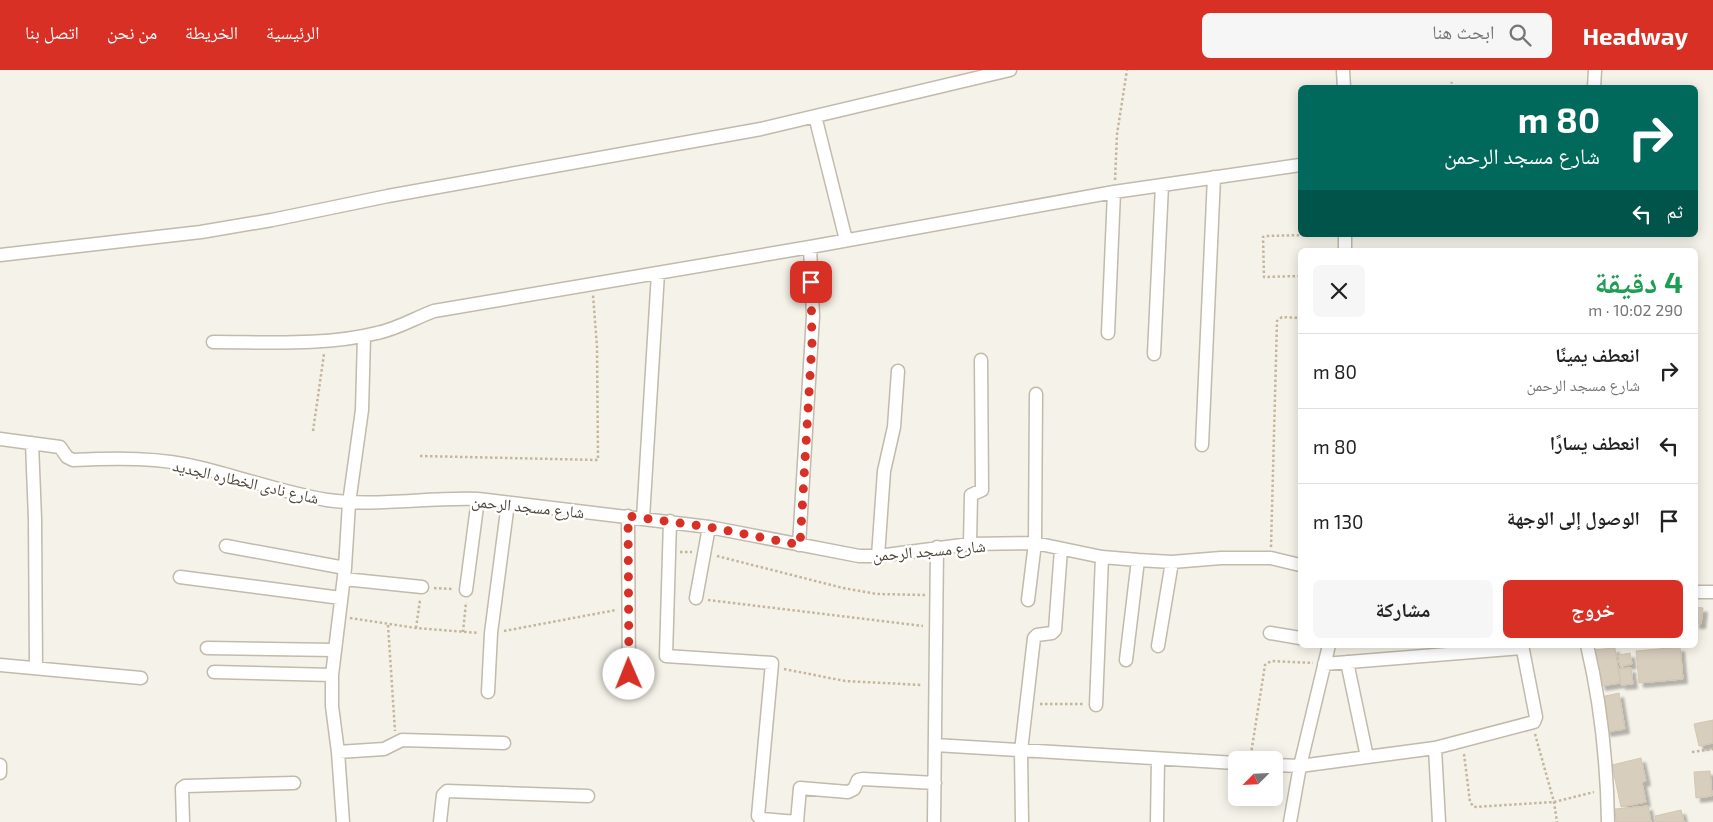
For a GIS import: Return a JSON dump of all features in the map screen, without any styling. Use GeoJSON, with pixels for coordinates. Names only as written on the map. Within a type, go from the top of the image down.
{"type":"FeatureCollection","features":[{"type":"Feature","properties":{"kind":"street"},"geometry":{"type":"LineString","coordinates":[[0,255],[201,232],[272,220],[388,196],[761,129],[1010,70]]}},
{"type":"Feature","properties":{"kind":"street"},"geometry":{"type":"LineString","coordinates":[[1343,70],[1344,85]]}},
{"type":"Feature","properties":{"kind":"street"},"geometry":{"type":"LineString","coordinates":[[1594,85],[1595,70]]}},
{"type":"Feature","properties":{"kind":"street"},"geometry":{"type":"LineString","coordinates":[[815,116],[846,240]]}},
{"type":"Feature","properties":{"kind":"street"},"geometry":{"type":"LineString","coordinates":[[213,342],[326,340],[364,336],[392,328],[434,311],[810,248],[1114,192],[1298,165]]}},
{"type":"Feature","properties":{"kind":"street"},"geometry":{"type":"LineString","coordinates":[[1202,445],[1214,177]]}},
{"type":"Feature","properties":{"kind":"street"},"geometry":{"type":"LineString","coordinates":[[1154,354],[1162,184]]}},
{"type":"Feature","properties":{"kind":"street"},"geometry":{"type":"LineString","coordinates":[[1108,334],[1114,192]]}},
{"type":"Feature","properties":{"kind":"street"},"geometry":{"type":"LineString","coordinates":[[800,545],[813,316],[810,248]]}},
{"type":"Feature","properties":{"kind":"street"},"geometry":{"type":"LineString","coordinates":[[643,518],[658,273]]}},
{"type":"Feature","properties":{"kind":"street"},"geometry":{"type":"LineString","coordinates":[[343,822],[338,752],[332,706],[332,675],[362,410],[364,336]]}},
{"type":"Feature","properties":{"kind":"street"},"geometry":{"type":"LineString","coordinates":[[970,544],[971,495],[982,490],[981,360]]}},
{"type":"Feature","properties":{"kind":"street"},"geometry":{"type":"LineString","coordinates":[[878,556],[884,471],[894,427],[898,370]]}},
{"type":"Feature","properties":{"kind":"street"},"geometry":{"type":"LineString","coordinates":[[1028,600],[1035,543],[1036,394]]}},
{"type":"Feature","properties":{"kind":"street","name":"شارع نادى الخطاره الجديد"},"geometry":{"type":"LineString","coordinates":[[0,439],[60,447],[70,459],[184,464],[304,495],[350,503]]}},
{"type":"Feature","properties":{"kind":"street"},"geometry":{"type":"LineString","coordinates":[[32,443],[35,519],[36,668]]}},
{"type":"Feature","properties":{"kind":"street","name":"شارع مسجد الرحمن"},"geometry":{"type":"LineString","coordinates":[[350,503],[450,498],[508,503],[670,521],[841,554],[878,556],[970,544],[1035,543],[1102,556],[1138,560],[1172,562],[1221,558],[1271,558],[1298,565]]}},
{"type":"Feature","properties":{"kind":"street"},"geometry":{"type":"LineString","coordinates":[[466,590],[478,500]]}},
{"type":"Feature","properties":{"kind":"street"},"geometry":{"type":"LineString","coordinates":[[488,692],[491,633],[508,503]]}},
{"type":"Feature","properties":{"kind":"street"},"geometry":{"type":"LineString","coordinates":[[628,516],[627,608],[629,691]]}},
{"type":"Feature","properties":{"kind":"street"},"geometry":{"type":"LineString","coordinates":[[670,521],[667,657],[770,662],[773,666],[758,816],[760,819],[796,822],[800,788],[848,792],[854,789],[858,780],[863,779],[935,783]]}},
{"type":"Feature","properties":{"kind":"street"},"geometry":{"type":"LineString","coordinates":[[696,598],[709,527]]}},
{"type":"Feature","properties":{"kind":"street"},"geometry":{"type":"LineString","coordinates":[[226,546],[345,573],[422,587]]}},
{"type":"Feature","properties":{"kind":"street"},"geometry":{"type":"LineString","coordinates":[[934,822],[937,547]]}},
{"type":"Feature","properties":{"kind":"street"},"geometry":{"type":"LineString","coordinates":[[1022,822],[1021,751],[1034,638],[1037,635],[1055,630],[1061,549]]}},
{"type":"Feature","properties":{"kind":"street"},"geometry":{"type":"LineString","coordinates":[[1096,704],[1102,556]]}},
{"type":"Feature","properties":{"kind":"street"},"geometry":{"type":"LineString","coordinates":[[1126,660],[1138,560]]}},
{"type":"Feature","properties":{"kind":"street"},"geometry":{"type":"LineString","coordinates":[[1158,646],[1172,562]]}},
{"type":"Feature","properties":{"kind":"street"},"geometry":{"type":"LineString","coordinates":[[180,577],[341,598]]}},
{"type":"Feature","properties":{"kind":"street"},"geometry":{"type":"LineString","coordinates":[[1698,592],[1713,592]]}},
{"type":"Feature","properties":{"kind":"street"},"geometry":{"type":"LineString","coordinates":[[1270,633],[1298,638]]}},
{"type":"Feature","properties":{"kind":"street"},"geometry":{"type":"LineString","coordinates":[[208,648],[334,650]]}},
{"type":"Feature","properties":{"kind":"street"},"geometry":{"type":"LineString","coordinates":[[1290,822],[1300,766],[1328,648]]}},
{"type":"Feature","properties":{"kind":"street"},"geometry":{"type":"LineString","coordinates":[[1324,664],[1500,648]]}},
{"type":"Feature","properties":{"kind":"street"},"geometry":{"type":"LineString","coordinates":[[1283,765],[1300,766],[1435,748],[1532,723],[1536,717],[1522,648]]}},
{"type":"Feature","properties":{"kind":"street"},"geometry":{"type":"LineString","coordinates":[[1588,648],[1598,693],[1607,789],[1608,822]]}},
{"type":"Feature","properties":{"kind":"street"},"geometry":{"type":"LineString","coordinates":[[1347,662],[1367,756]]}},
{"type":"Feature","properties":{"kind":"street"},"geometry":{"type":"LineString","coordinates":[[0,665],[140,678]]}},
{"type":"Feature","properties":{"kind":"street"},"geometry":{"type":"LineString","coordinates":[[214,672],[332,675]]}},
{"type":"Feature","properties":{"kind":"street"},"geometry":{"type":"LineString","coordinates":[[338,752],[384,749],[395,742],[406,740],[504,743]]}},
{"type":"Feature","properties":{"kind":"street"},"geometry":{"type":"LineString","coordinates":[[935,745],[1228,763]]}},
{"type":"Feature","properties":{"kind":"street"},"geometry":{"type":"LineString","coordinates":[[1435,748],[1438,822]]}},
{"type":"Feature","properties":{"kind":"street"},"geometry":{"type":"LineString","coordinates":[[1157,822],[1158,759]]}},
{"type":"Feature","properties":{"kind":"street"},"geometry":{"type":"LineString","coordinates":[[0,765],[0,773]]}},
{"type":"Feature","properties":{"kind":"street"},"geometry":{"type":"LineString","coordinates":[[183,822],[182,788],[185,786],[294,783]]}},
{"type":"Feature","properties":{"kind":"street"},"geometry":{"type":"LineString","coordinates":[[440,822],[443,795],[446,792],[588,796]]}},
{"type":"Feature","properties":{"kind":"path"},"geometry":{"type":"LineString","coordinates":[[1114,192],[1117,134],[1127,70]]}},
{"type":"Feature","properties":{"kind":"path"},"geometry":{"type":"LineString","coordinates":[[1298,235],[1263,237],[1264,277],[1298,276]]}},
{"type":"Feature","properties":{"kind":"path"},"geometry":{"type":"LineString","coordinates":[[420,456],[598,460],[597,347],[592,284]]}},
{"type":"Feature","properties":{"kind":"path"},"geometry":{"type":"LineString","coordinates":[[1271,558],[1277,321],[1282,317],[1298,318]]}},
{"type":"Feature","properties":{"kind":"path"},"geometry":{"type":"LineString","coordinates":[[313,431],[326,340]]}},
{"type":"Feature","properties":{"kind":"path"},"geometry":{"type":"LineString","coordinates":[[669,551],[704,552],[843,588],[877,594],[936,595]]}},
{"type":"Feature","properties":{"kind":"path"},"geometry":{"type":"LineString","coordinates":[[339,616],[388,625],[416,628],[463,632],[466,590],[422,587],[416,628]]}},
{"type":"Feature","properties":{"kind":"path"},"geometry":{"type":"LineString","coordinates":[[696,598],[936,628]]}},
{"type":"Feature","properties":{"kind":"path"},"geometry":{"type":"LineString","coordinates":[[491,633],[627,608]]}},
{"type":"Feature","properties":{"kind":"path"},"geometry":{"type":"LineString","coordinates":[[388,625],[395,742]]}},
{"type":"Feature","properties":{"kind":"path"},"geometry":{"type":"LineString","coordinates":[[1251,751],[1265,665],[1271,661],[1324,664]]}},
{"type":"Feature","properties":{"kind":"path"},"geometry":{"type":"LineString","coordinates":[[773,666],[845,681],[935,686]]}},
{"type":"Feature","properties":{"kind":"path"},"geometry":{"type":"LineString","coordinates":[[1026,704],[1096,704]]}},
{"type":"Feature","properties":{"kind":"path"},"geometry":{"type":"LineString","coordinates":[[1532,723],[1554,802],[1557,822]]}},
{"type":"Feature","properties":{"kind":"path"},"geometry":{"type":"LineString","coordinates":[[1463,741],[1470,802],[1474,808],[1554,802],[1607,789]]}},
{"type":"Feature","properties":{"kind":"path"},"geometry":{"type":"LineString","coordinates":[[1692,752],[1713,749]]}},
{"type":"Feature","properties":{"kind":"building"},"geometry":{"type":"Polygon","coordinates":[[[1698,607],[1703,608],[1701,624],[1698,624],[1698,607]]]}},
{"type":"Feature","properties":{"kind":"building"},"geometry":{"type":"Polygon","coordinates":[[[1615,648],[1620,683],[1601,686],[1592,650],[1615,648]]]}},
{"type":"Feature","properties":{"kind":"building"},"geometry":{"type":"Polygon","coordinates":[[[1680,648],[1683,679],[1639,683],[1636,651],[1680,648]]]}},
{"type":"Feature","properties":{"kind":"building"},"geometry":{"type":"Polygon","coordinates":[[[1630,653],[1632,664],[1620,666],[1618,655],[1630,653]]]}},
{"type":"Feature","properties":{"kind":"building"},"geometry":{"type":"Polygon","coordinates":[[[1631,668],[1633,684],[1621,685],[1619,669],[1631,668]]]}},
{"type":"Feature","properties":{"kind":"building"},"geometry":{"type":"Polygon","coordinates":[[[1619,693],[1625,729],[1606,732],[1601,697],[1619,693]]]}},
{"type":"Feature","properties":{"kind":"building"},"geometry":{"type":"Polygon","coordinates":[[[1713,720],[1713,743],[1699,746],[1694,724],[1713,720]]]}},
{"type":"Feature","properties":{"kind":"building"},"geometry":{"type":"Polygon","coordinates":[[[1641,758],[1646,781],[1642,782],[1646,802],[1621,807],[1612,765],[1641,758]]]}},
{"type":"Feature","properties":{"kind":"building"},"geometry":{"type":"Polygon","coordinates":[[[1710,771],[1712,796],[1696,798],[1694,772],[1710,771]]]}},
{"type":"Feature","properties":{"kind":"building"},"geometry":{"type":"Polygon","coordinates":[[[1648,806],[1651,822],[1616,822],[1615,809],[1648,806]]]}},
{"type":"Feature","properties":{"kind":"building"},"geometry":{"type":"Polygon","coordinates":[[[1681,810],[1684,822],[1656,822],[1655,816],[1681,810]]]}},
{"type":"Feature","properties":{"kind":"route"},"geometry":{"type":"LineString","coordinates":[[629,674],[627,608],[628,516],[709,527],[800,545],[812,343],[811,282]]}}]}
